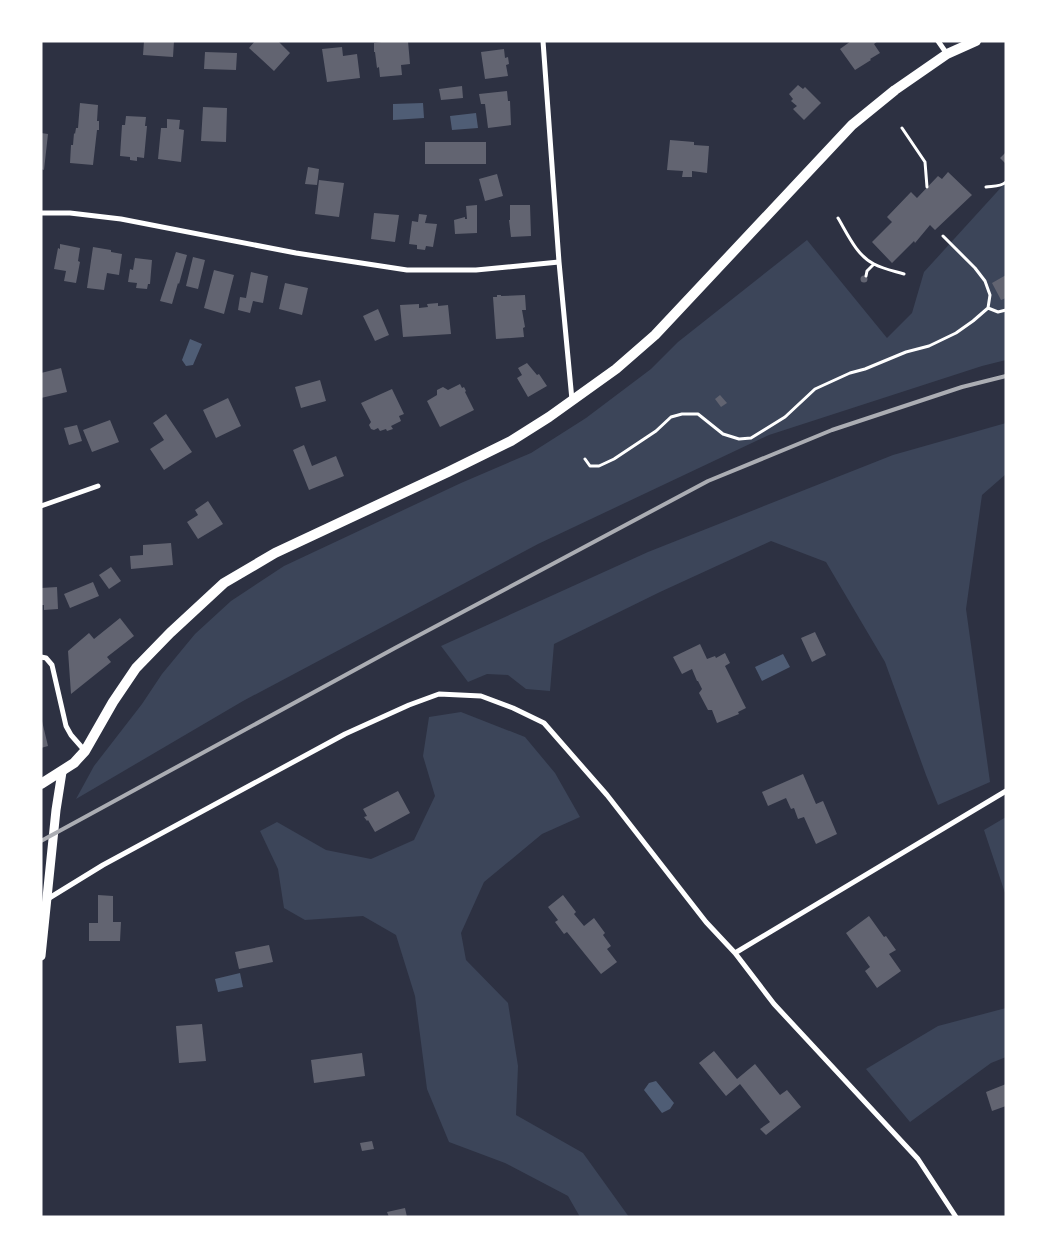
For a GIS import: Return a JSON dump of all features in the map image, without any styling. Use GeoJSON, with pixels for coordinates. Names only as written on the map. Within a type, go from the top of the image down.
{"type":"FeatureCollection","features":[{"type":"Feature","properties":{"kind":"main road"},"geometry":{"type":"LineString","coordinates":[[41,784],[74,763],[85,751],[113,702],[136,668],[170,633],[224,583],[275,553],[511,441],[616,369],[655,335],[852,125],[895,90],[947,54],[976,41]]}},
{"type":"Feature","properties":{"kind":"street"},"geometry":{"type":"LineString","coordinates":[[543,41],[559,262],[572,400]]}},
{"type":"Feature","properties":{"kind":"street"},"geometry":{"type":"LineString","coordinates":[[938,41],[947,54]]}},
{"type":"Feature","properties":{"kind":"street"},"geometry":{"type":"LineString","coordinates":[[41,213],[70,213],[121,219],[296,253],[407,270],[476,270],[559,262]]}},
{"type":"Feature","properties":{"kind":"street"},"geometry":{"type":"LineString","coordinates":[[41,506],[98,486]]}},
{"type":"Feature","properties":{"kind":"street"},"geometry":{"type":"LineString","coordinates":[[41,657],[46,658],[52,665],[66,726],[70,735],[85,751]]}},
{"type":"Feature","properties":{"kind":"street"},"geometry":{"type":"LineString","coordinates":[[46,900],[103,865],[345,734],[409,705],[439,694],[481,696],[513,708],[544,723],[607,795],[706,922],[735,953],[774,1004],[918,1158],[956,1217]]}},
{"type":"Feature","properties":{"kind":"street"},"geometry":{"type":"LineString","coordinates":[[41,956],[56,810],[62,772]]}},
{"type":"Feature","properties":{"kind":"street"},"geometry":{"type":"LineString","coordinates":[[735,953],[1006,791]]}},
{"type":"Feature","properties":{"kind":"path"},"geometry":{"type":"LineString","coordinates":[[902,128],[925,162],[928,187]]}},
{"type":"Feature","properties":{"kind":"path"},"geometry":{"type":"LineString","coordinates":[[986,186],[996,186],[1006,182]]}},
{"type":"Feature","properties":{"kind":"path"},"geometry":{"type":"LineString","coordinates":[[838,218],[852,243],[867,260],[904,274]]}},
{"type":"Feature","properties":{"kind":"path"},"geometry":{"type":"LineString","coordinates":[[585,459],[592,467],[606,462],[625,453],[671,417],[682,414],[698,414],[723,434],[739,439],[751,438],[785,417],[815,389],[850,373],[865,369],[906,352],[929,346],[956,333],[974,321],[988,308],[990,295],[985,281],[975,268],[943,236]]}},
{"type":"Feature","properties":{"kind":"path"},"geometry":{"type":"LineString","coordinates":[[866,276],[867,271],[874,264]]}},
{"type":"Feature","properties":{"kind":"path"},"geometry":{"type":"LineString","coordinates":[[988,308],[998,312],[1006,310]]}},
{"type":"Feature","properties":{"kind":"shaded area"},"geometry":{"type":"Polygon","coordinates":[[[423,103],[424,118],[393,120],[393,104],[423,103]]]}},
{"type":"Feature","properties":{"kind":"shaded area"},"geometry":{"type":"Polygon","coordinates":[[[476,113],[478,128],[452,130],[450,116],[476,113]]]}},
{"type":"Feature","properties":{"kind":"shaded area"},"geometry":{"type":"Polygon","coordinates":[[[1006,182],[1006,360],[982,366],[769,435],[538,544],[243,701],[76,799],[94,766],[142,704],[162,674],[195,634],[231,601],[284,566],[461,483],[531,453],[586,418],[651,369],[678,342],[807,240],[887,338],[912,313],[924,272],[1006,182]]]}},
{"type":"Feature","properties":{"kind":"shaded area"},"geometry":{"type":"Polygon","coordinates":[[[190,339],[202,344],[193,365],[186,366],[182,360],[190,339]]]}},
{"type":"Feature","properties":{"kind":"shaded area"},"geometry":{"type":"Polygon","coordinates":[[[1006,423],[1006,474],[982,495],[966,609],[990,782],[938,805],[885,662],[826,562],[771,541],[660,592],[554,644],[550,691],[526,689],[508,675],[487,674],[468,682],[441,646],[648,552],[893,455],[1006,423]]]}},
{"type":"Feature","properties":{"kind":"shaded area"},"geometry":{"type":"Polygon","coordinates":[[[783,654],[790,667],[762,681],[755,667],[783,654]]]}},
{"type":"Feature","properties":{"kind":"shaded area"},"geometry":{"type":"Polygon","coordinates":[[[461,712],[525,737],[555,773],[580,817],[542,834],[484,882],[461,933],[466,960],[508,1003],[518,1066],[516,1115],[583,1153],[629,1217],[580,1217],[568,1196],[505,1163],[449,1142],[427,1089],[415,996],[396,935],[363,916],[305,920],[284,908],[278,869],[260,831],[277,822],[326,850],[371,859],[414,840],[435,796],[423,756],[429,717],[461,712]]]}},
{"type":"Feature","properties":{"kind":"shaded area"},"geometry":{"type":"Polygon","coordinates":[[[1006,817],[1006,896],[984,830],[1006,817]]]}},
{"type":"Feature","properties":{"kind":"shaded area"},"geometry":{"type":"Polygon","coordinates":[[[240,973],[243,987],[218,992],[215,979],[240,973]]]}},
{"type":"Feature","properties":{"kind":"shaded area"},"geometry":{"type":"Polygon","coordinates":[[[1006,1008],[1006,1057],[991,1063],[910,1122],[866,1069],[938,1026],[1006,1008]]]}},
{"type":"Feature","properties":{"kind":"shaded area"},"geometry":{"type":"Polygon","coordinates":[[[656,1081],[674,1103],[670,1109],[662,1113],[644,1090],[649,1083],[656,1081]]]}},
{"type":"Feature","properties":{"kind":"building"},"geometry":{"type":"Polygon","coordinates":[[[144,41],[174,41],[173,57],[143,55],[144,41]]]}},
{"type":"Feature","properties":{"kind":"building"},"geometry":{"type":"Polygon","coordinates":[[[255,41],[278,41],[290,53],[274,71],[249,48],[255,41]]]}},
{"type":"Feature","properties":{"kind":"building"},"geometry":{"type":"Polygon","coordinates":[[[408,41],[410,64],[401,65],[402,75],[380,77],[374,52],[374,43],[408,41]]]}},
{"type":"Feature","properties":{"kind":"building"},"geometry":{"type":"Polygon","coordinates":[[[851,41],[878,41],[874,44],[880,53],[855,70],[840,49],[851,41]]]}},
{"type":"Feature","properties":{"kind":"building"},"geometry":{"type":"Polygon","coordinates":[[[342,47],[343,56],[357,54],[360,78],[327,82],[322,49],[342,47]]]}},
{"type":"Feature","properties":{"kind":"building"},"geometry":{"type":"Polygon","coordinates":[[[504,49],[505,58],[508,57],[509,64],[506,65],[508,76],[485,79],[481,52],[504,49]]]}},
{"type":"Feature","properties":{"kind":"building"},"geometry":{"type":"Polygon","coordinates":[[[205,52],[237,53],[236,70],[204,69],[205,52]]]}},
{"type":"Feature","properties":{"kind":"building"},"geometry":{"type":"Polygon","coordinates":[[[798,85],[803,89],[805,87],[821,103],[804,120],[793,109],[797,106],[791,101],[793,99],[789,94],[798,85]]]}},
{"type":"Feature","properties":{"kind":"building"},"geometry":{"type":"Polygon","coordinates":[[[462,86],[463,98],[441,100],[439,89],[462,86]]]}},
{"type":"Feature","properties":{"kind":"building"},"geometry":{"type":"Polygon","coordinates":[[[507,91],[508,101],[510,101],[511,125],[488,128],[485,104],[481,104],[479,94],[507,91]]]}},
{"type":"Feature","properties":{"kind":"building"},"geometry":{"type":"Polygon","coordinates":[[[80,103],[98,105],[97,121],[99,121],[99,130],[97,130],[93,165],[70,163],[71,145],[73,145],[76,128],[78,128],[80,103]]]}},
{"type":"Feature","properties":{"kind":"building"},"geometry":{"type":"Polygon","coordinates":[[[203,107],[227,108],[226,142],[201,141],[203,107]]]}},
{"type":"Feature","properties":{"kind":"building"},"geometry":{"type":"Polygon","coordinates":[[[126,116],[146,117],[144,158],[137,157],[137,161],[130,160],[130,157],[120,156],[122,125],[125,125],[126,116]]]}},
{"type":"Feature","properties":{"kind":"building"},"geometry":{"type":"Polygon","coordinates":[[[167,119],[180,120],[179,129],[184,130],[181,162],[158,159],[161,128],[167,128],[167,119]]]}},
{"type":"Feature","properties":{"kind":"building"},"geometry":{"type":"Polygon","coordinates":[[[41,133],[48,134],[44,170],[41,169],[41,133]]]}},
{"type":"Feature","properties":{"kind":"building"},"geometry":{"type":"Polygon","coordinates":[[[670,140],[694,142],[694,145],[709,146],[707,173],[692,171],[692,177],[682,177],[683,171],[667,170],[670,140]]]}},
{"type":"Feature","properties":{"kind":"building"},"geometry":{"type":"Polygon","coordinates":[[[425,142],[486,142],[486,164],[425,164],[425,142]]]}},
{"type":"Feature","properties":{"kind":"building"},"geometry":{"type":"Polygon","coordinates":[[[1006,152],[1006,164],[1000,158],[1006,152]]]}},
{"type":"Feature","properties":{"kind":"building"},"geometry":{"type":"Polygon","coordinates":[[[308,167],[319,169],[317,185],[305,184],[308,167]]]}},
{"type":"Feature","properties":{"kind":"building"},"geometry":{"type":"Polygon","coordinates":[[[948,172],[972,195],[935,230],[930,225],[915,243],[914,241],[892,263],[872,242],[892,222],[887,217],[911,192],[917,198],[938,176],[942,179],[948,172]]]}},
{"type":"Feature","properties":{"kind":"building"},"geometry":{"type":"Polygon","coordinates":[[[497,174],[503,196],[485,201],[479,179],[497,174]]]}},
{"type":"Feature","properties":{"kind":"building"},"geometry":{"type":"Polygon","coordinates":[[[319,180],[344,183],[339,217],[315,214],[319,180]]]}},
{"type":"Feature","properties":{"kind":"building"},"geometry":{"type":"Polygon","coordinates":[[[477,205],[477,233],[455,234],[454,220],[465,217],[467,219],[466,206],[477,205]]]}},
{"type":"Feature","properties":{"kind":"building"},"geometry":{"type":"Polygon","coordinates":[[[510,205],[530,205],[531,236],[511,237],[510,205]]]}},
{"type":"Feature","properties":{"kind":"building"},"geometry":{"type":"Polygon","coordinates":[[[374,213],[399,215],[395,242],[371,239],[374,213]]]}},
{"type":"Feature","properties":{"kind":"building"},"geometry":{"type":"Polygon","coordinates":[[[419,214],[427,215],[425,223],[437,224],[433,247],[426,246],[425,250],[417,249],[417,245],[409,244],[412,221],[418,222],[419,214]]]}},
{"type":"Feature","properties":{"kind":"building"},"geometry":{"type":"Polygon","coordinates":[[[60,244],[80,248],[78,261],[80,262],[76,283],[64,281],[66,271],[54,269],[60,244]]]}},
{"type":"Feature","properties":{"kind":"building"},"geometry":{"type":"Polygon","coordinates":[[[93,247],[122,254],[119,275],[107,273],[104,290],[87,288],[93,247]]]}},
{"type":"Feature","properties":{"kind":"building"},"geometry":{"type":"Polygon","coordinates":[[[176,252],[187,255],[172,304],[160,301],[176,252]]]}},
{"type":"Feature","properties":{"kind":"building"},"geometry":{"type":"Polygon","coordinates":[[[193,257],[205,260],[198,289],[186,286],[193,257]]]}},
{"type":"Feature","properties":{"kind":"building"},"geometry":{"type":"Polygon","coordinates":[[[135,258],[152,260],[150,284],[148,284],[147,289],[136,288],[137,283],[128,282],[130,269],[133,270],[135,258]]]}},
{"type":"Feature","properties":{"kind":"building"},"geometry":{"type":"Polygon","coordinates":[[[214,270],[234,275],[224,314],[204,308],[214,270]]]}},
{"type":"Feature","properties":{"kind":"building"},"geometry":{"type":"Polygon","coordinates":[[[251,272],[268,276],[263,303],[253,301],[250,313],[238,310],[240,297],[246,298],[251,272]]]}},
{"type":"Feature","properties":{"kind":"building"},"geometry":{"type":"Polygon","coordinates":[[[1006,275],[1006,298],[1001,300],[992,283],[1006,275]]]}},
{"type":"Feature","properties":{"kind":"building"},"geometry":{"type":"Polygon","coordinates":[[[864,276],[867,279],[864,282],[861,279],[864,276]]]}},
{"type":"Feature","properties":{"kind":"building"},"geometry":{"type":"Polygon","coordinates":[[[285,283],[308,288],[302,315],[279,309],[285,283]]]}},
{"type":"Feature","properties":{"kind":"building"},"geometry":{"type":"Polygon","coordinates":[[[497,295],[525,295],[526,310],[522,310],[525,327],[523,328],[524,337],[496,339],[493,297],[497,297],[497,295]]]}},
{"type":"Feature","properties":{"kind":"building"},"geometry":{"type":"Polygon","coordinates":[[[438,303],[438,306],[448,305],[451,334],[403,337],[400,305],[419,304],[419,308],[428,307],[427,304],[438,303]]]}},
{"type":"Feature","properties":{"kind":"building"},"geometry":{"type":"Polygon","coordinates":[[[378,309],[389,335],[375,341],[363,316],[378,309]]]}},
{"type":"Feature","properties":{"kind":"building"},"geometry":{"type":"Polygon","coordinates":[[[527,363],[537,375],[539,374],[547,386],[528,397],[517,378],[522,375],[518,368],[527,363]]]}},
{"type":"Feature","properties":{"kind":"building"},"geometry":{"type":"Polygon","coordinates":[[[61,368],[67,392],[41,398],[41,373],[61,368]]]}},
{"type":"Feature","properties":{"kind":"building"},"geometry":{"type":"Polygon","coordinates":[[[320,380],[326,401],[301,408],[295,387],[320,380]]]}},
{"type":"Feature","properties":{"kind":"building"},"geometry":{"type":"Polygon","coordinates":[[[460,384],[462,388],[464,387],[474,410],[440,427],[427,401],[437,395],[437,390],[443,387],[448,390],[460,384]]]}},
{"type":"Feature","properties":{"kind":"building"},"geometry":{"type":"Polygon","coordinates":[[[392,389],[404,414],[399,416],[401,421],[391,426],[393,429],[387,431],[386,429],[380,431],[378,428],[371,429],[369,425],[371,422],[361,403],[392,389]]]}},
{"type":"Feature","properties":{"kind":"building"},"geometry":{"type":"Polygon","coordinates":[[[720,395],[727,403],[721,407],[715,399],[720,395]]]}},
{"type":"Feature","properties":{"kind":"building"},"geometry":{"type":"Polygon","coordinates":[[[228,398],[241,426],[216,438],[203,410],[228,398]]]}},
{"type":"Feature","properties":{"kind":"building"},"geometry":{"type":"Polygon","coordinates":[[[166,414],[192,452],[164,470],[150,449],[164,440],[153,423],[166,414]]]}},
{"type":"Feature","properties":{"kind":"building"},"geometry":{"type":"Polygon","coordinates":[[[110,420],[119,442],[92,452],[83,430],[110,420]]]}},
{"type":"Feature","properties":{"kind":"building"},"geometry":{"type":"Polygon","coordinates":[[[77,425],[82,441],[69,445],[64,428],[77,425]]]}},
{"type":"Feature","properties":{"kind":"building"},"geometry":{"type":"Polygon","coordinates":[[[304,445],[312,466],[336,456],[344,476],[309,490],[293,450],[304,445]]]}},
{"type":"Feature","properties":{"kind":"building"},"geometry":{"type":"Polygon","coordinates":[[[208,501],[223,524],[198,539],[187,522],[198,515],[195,510],[208,501]]]}},
{"type":"Feature","properties":{"kind":"building"},"geometry":{"type":"Polygon","coordinates":[[[171,543],[173,565],[131,569],[130,556],[143,555],[143,545],[171,543]]]}},
{"type":"Feature","properties":{"kind":"building"},"geometry":{"type":"Polygon","coordinates":[[[111,567],[121,581],[109,589],[99,575],[111,567]]]}},
{"type":"Feature","properties":{"kind":"building"},"geometry":{"type":"Polygon","coordinates":[[[93,582],[99,596],[70,608],[64,594],[93,582]]]}},
{"type":"Feature","properties":{"kind":"building"},"geometry":{"type":"Polygon","coordinates":[[[57,587],[58,609],[44,610],[44,605],[41,605],[41,588],[57,587]]]}},
{"type":"Feature","properties":{"kind":"building"},"geometry":{"type":"Polygon","coordinates":[[[120,618],[134,636],[107,657],[111,662],[71,694],[68,651],[89,633],[94,639],[120,618]]]}},
{"type":"Feature","properties":{"kind":"building"},"geometry":{"type":"Polygon","coordinates":[[[815,632],[826,655],[812,662],[801,638],[815,632]]]}},
{"type":"Feature","properties":{"kind":"building"},"geometry":{"type":"Polygon","coordinates":[[[700,644],[707,659],[715,656],[716,658],[725,653],[730,663],[725,666],[746,708],[738,712],[739,714],[717,723],[712,710],[708,710],[699,693],[702,689],[692,669],[682,674],[673,657],[700,644]]]}},
{"type":"Feature","properties":{"kind":"building"},"geometry":{"type":"Polygon","coordinates":[[[41,722],[48,746],[41,748],[41,722]]]}},
{"type":"Feature","properties":{"kind":"building"},"geometry":{"type":"Polygon","coordinates":[[[803,774],[816,804],[823,801],[837,834],[816,844],[804,817],[798,819],[794,808],[791,809],[786,798],[768,806],[762,792],[803,774]]]}},
{"type":"Feature","properties":{"kind":"building"},"geometry":{"type":"Polygon","coordinates":[[[398,791],[410,813],[375,832],[364,817],[367,816],[363,809],[398,791]]]}},
{"type":"Feature","properties":{"kind":"building"},"geometry":{"type":"Polygon","coordinates":[[[98,895],[113,896],[113,922],[121,922],[120,941],[89,941],[89,923],[98,923],[98,895]]]}},
{"type":"Feature","properties":{"kind":"building"},"geometry":{"type":"Polygon","coordinates":[[[563,895],[576,912],[574,914],[584,926],[594,918],[605,933],[603,935],[611,946],[607,949],[617,962],[601,974],[567,932],[564,934],[555,922],[558,920],[548,907],[563,895]]]}},
{"type":"Feature","properties":{"kind":"building"},"geometry":{"type":"Polygon","coordinates":[[[869,916],[896,950],[889,954],[901,971],[877,988],[865,971],[870,967],[846,933],[869,916]]]}},
{"type":"Feature","properties":{"kind":"building"},"geometry":{"type":"Polygon","coordinates":[[[269,945],[273,962],[239,969],[235,952],[269,945]]]}},
{"type":"Feature","properties":{"kind":"building"},"geometry":{"type":"Polygon","coordinates":[[[202,1024],[206,1061],[179,1063],[176,1026],[202,1024]]]}},
{"type":"Feature","properties":{"kind":"building"},"geometry":{"type":"Polygon","coordinates":[[[714,1051],[737,1079],[755,1064],[780,1095],[787,1090],[801,1107],[766,1135],[760,1129],[770,1122],[740,1084],[726,1096],[699,1063],[714,1051]]]}},
{"type":"Feature","properties":{"kind":"building"},"geometry":{"type":"Polygon","coordinates":[[[362,1053],[365,1076],[314,1083],[311,1060],[362,1053]]]}},
{"type":"Feature","properties":{"kind":"building"},"geometry":{"type":"Polygon","coordinates":[[[1006,1084],[1006,1106],[992,1111],[986,1092],[1006,1084]]]}},
{"type":"Feature","properties":{"kind":"building"},"geometry":{"type":"Polygon","coordinates":[[[372,1141],[374,1149],[362,1151],[360,1143],[372,1141]]]}},
{"type":"Feature","properties":{"kind":"building"},"geometry":{"type":"Polygon","coordinates":[[[405,1208],[407,1217],[389,1217],[387,1212],[405,1208]]]}},
{"type":"Feature","properties":{"kind":"railway"},"geometry":{"type":"LineString","coordinates":[[41,841],[395,648],[708,481],[832,430],[962,387],[1006,376]]}}]}
